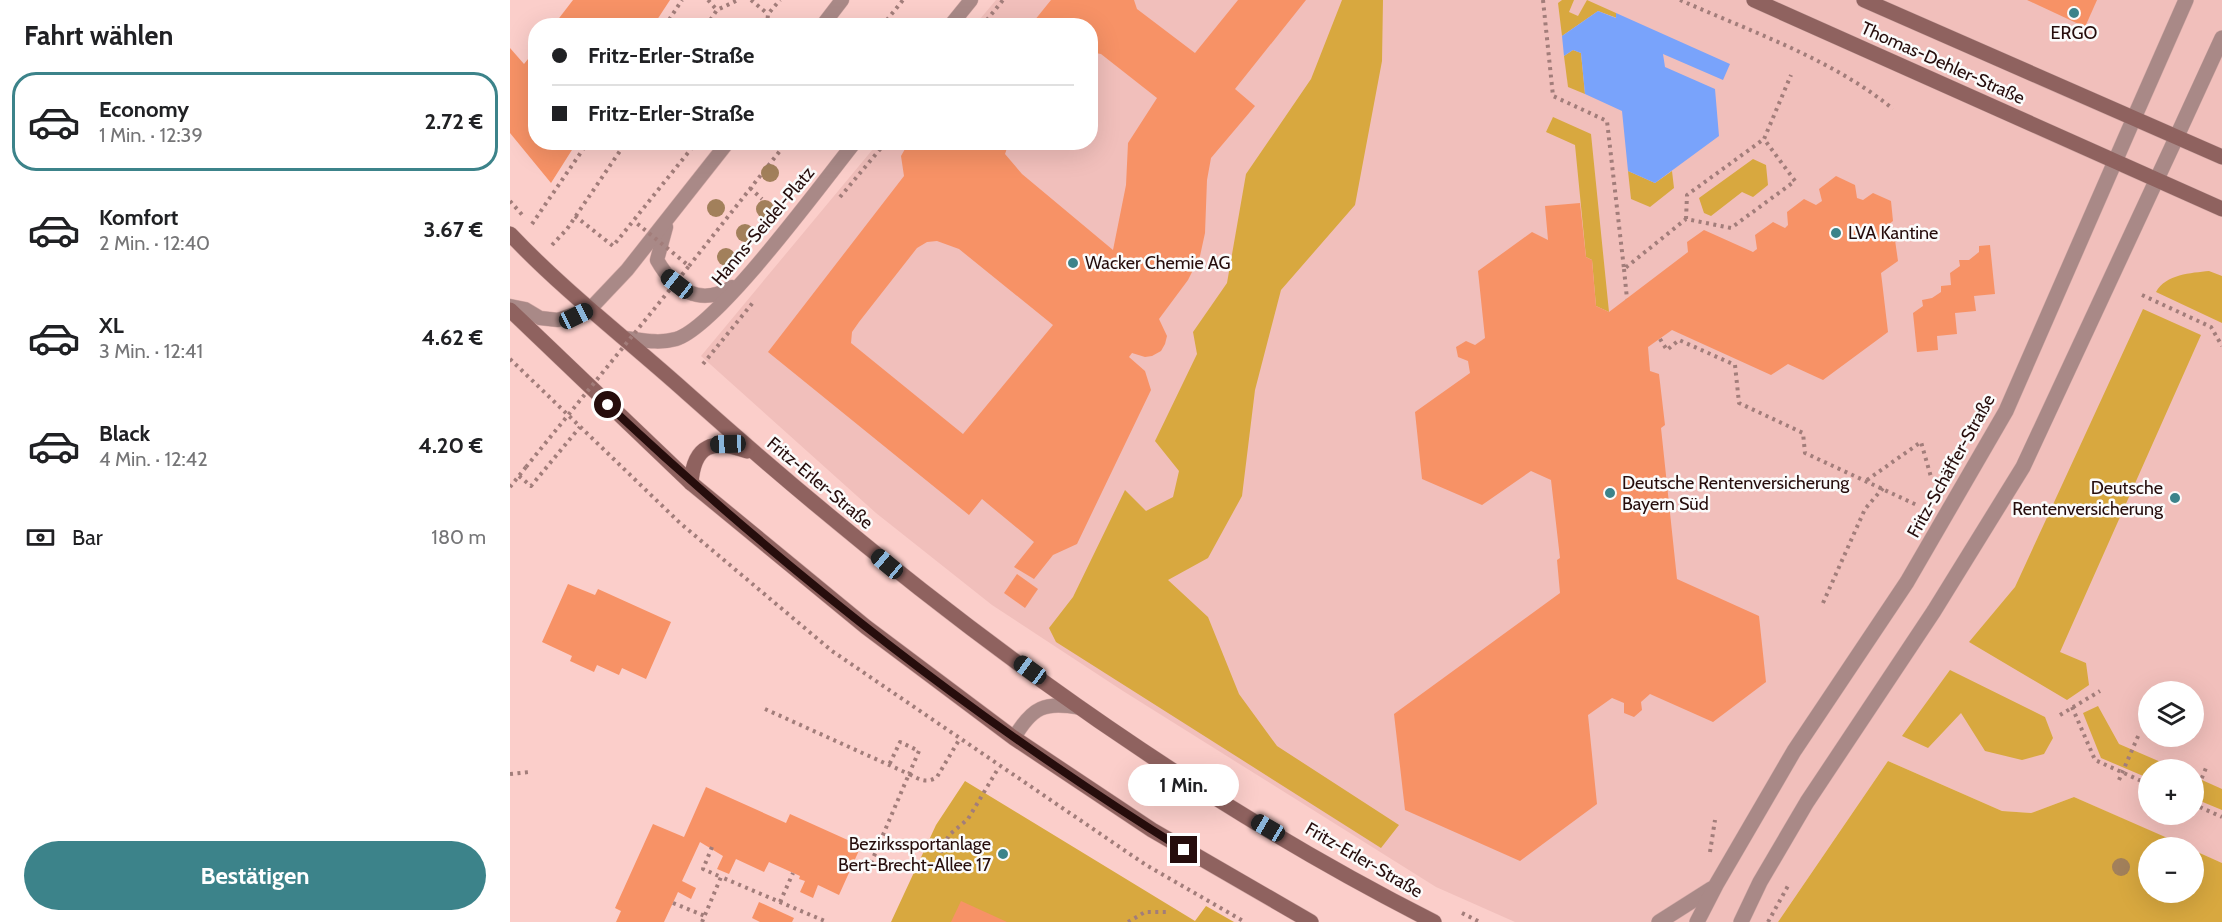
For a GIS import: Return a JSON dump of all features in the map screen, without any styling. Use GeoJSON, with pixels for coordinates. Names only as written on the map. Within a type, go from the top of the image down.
{"type":"FeatureCollection","features":[{"type":"Feature","properties":{"kind":"main road","name":"Thomas-Dehler-Straße"},"geometry":{"type":"LineString","coordinates":[[1754,0],[2222,210]]}},
{"type":"Feature","properties":{"kind":"main road","name":"Thomas-Dehler-Straße"},"geometry":{"type":"LineString","coordinates":[[1864,0],[2222,157]]}},
{"type":"Feature","properties":{"kind":"main road","name":"Fritz-Erler-Straße"},"geometry":{"type":"LineString","coordinates":[[510,234],[755,454],[887,564],[1083,709],[1249,817],[1434,922]]}},
{"type":"Feature","properties":{"kind":"main road"},"geometry":{"type":"LineString","coordinates":[[510,308],[691,483],[866,627],[1014,738],[1152,830],[1311,922]]}},
{"type":"Feature","properties":{"kind":"main road"},"geometry":{"type":"LineString","coordinates":[[691,483],[692,470],[699,454],[711,445],[728,444],[755,454]]}},
{"type":"Feature","properties":{"kind":"street","name":"Fritz-Schäffer-Straße"},"geometry":{"type":"LineString","coordinates":[[1697,922],[1794,751],[1931,543],[2006,411],[2186,0]]}},
{"type":"Feature","properties":{"kind":"street"},"geometry":{"type":"LineString","coordinates":[[1741,922],[1760,882],[1807,802],[1934,611],[2023,467],[2222,38]]}},
{"type":"Feature","properties":{"kind":"street"},"geometry":{"type":"LineString","coordinates":[[1659,922],[1700,898],[1716,885]]}},
{"type":"Feature","properties":{"kind":"lane"},"geometry":{"type":"LineString","coordinates":[[828,18],[842,0]]}},
{"type":"Feature","properties":{"kind":"lane"},"geometry":{"type":"LineString","coordinates":[[956,18],[971,0]]}},
{"type":"Feature","properties":{"kind":"lane"},"geometry":{"type":"LineString","coordinates":[[510,308],[525,309],[540,318],[558,320],[591,308],[627,270],[722,150]]}},
{"type":"Feature","properties":{"kind":"lane","name":"Hanns-Seidel-Platz"},"geometry":{"type":"LineString","coordinates":[[625,338],[654,342],[677,339],[704,322],[742,281],[848,150]]}},
{"type":"Feature","properties":{"kind":"lane"},"geometry":{"type":"LineString","coordinates":[[670,215],[661,237],[657,260],[666,276],[688,293],[705,297],[724,292],[742,281]]}},
{"type":"Feature","properties":{"kind":"lane"},"geometry":{"type":"LineString","coordinates":[[1014,738],[1024,720],[1036,709],[1059,704],[1083,709]]}},
{"type":"Feature","properties":{"kind":"path"},"geometry":{"type":"LineString","coordinates":[[670,18],[682,0]]}},
{"type":"Feature","properties":{"kind":"path"},"geometry":{"type":"LineString","coordinates":[[708,0],[717,10]]}},
{"type":"Feature","properties":{"kind":"path"},"geometry":{"type":"LineString","coordinates":[[712,18],[717,10],[738,0]]}},
{"type":"Feature","properties":{"kind":"path"},"geometry":{"type":"LineString","coordinates":[[751,0],[768,14]]}},
{"type":"Feature","properties":{"kind":"path"},"geometry":{"type":"LineString","coordinates":[[768,18],[768,14],[780,0]]}},
{"type":"Feature","properties":{"kind":"path"},"geometry":{"type":"LineString","coordinates":[[888,18],[903,0]]}},
{"type":"Feature","properties":{"kind":"path"},"geometry":{"type":"LineString","coordinates":[[988,18],[1003,0]]}},
{"type":"Feature","properties":{"kind":"path"},"geometry":{"type":"LineString","coordinates":[[1543,0],[1554,96],[1607,121],[1627,299]]}},
{"type":"Feature","properties":{"kind":"path"},"geometry":{"type":"LineString","coordinates":[[1680,0],[1829,67],[1876,95],[1893,109]]}},
{"type":"Feature","properties":{"kind":"path"},"geometry":{"type":"LineString","coordinates":[[1624,269],[1686,219],[1687,195],[1764,139],[1791,75]]}},
{"type":"Feature","properties":{"kind":"path"},"geometry":{"type":"LineString","coordinates":[[1686,219],[1731,228],[1795,181],[1764,139]]}},
{"type":"Feature","properties":{"kind":"path"},"geometry":{"type":"LineString","coordinates":[[532,224],[583,150]]}},
{"type":"Feature","properties":{"kind":"path"},"geometry":{"type":"LineString","coordinates":[[552,245],[620,150]]}},
{"type":"Feature","properties":{"kind":"path"},"geometry":{"type":"LineString","coordinates":[[575,216],[613,246],[690,150]]}},
{"type":"Feature","properties":{"kind":"path"},"geometry":{"type":"LineString","coordinates":[[510,487],[781,150]]}},
{"type":"Feature","properties":{"kind":"path"},"geometry":{"type":"LineString","coordinates":[[750,188],[762,199]]}},
{"type":"Feature","properties":{"kind":"path"},"geometry":{"type":"LineString","coordinates":[[634,221],[689,266]]}},
{"type":"Feature","properties":{"kind":"path"},"geometry":{"type":"LineString","coordinates":[[2142,295],[2211,327],[2222,346]]}},
{"type":"Feature","properties":{"kind":"path"},"geometry":{"type":"LineString","coordinates":[[1660,339],[1667,350],[1679,340],[1735,365],[1739,403],[1803,433],[1805,453],[1919,506]]}},
{"type":"Feature","properties":{"kind":"path"},"geometry":{"type":"LineString","coordinates":[[510,359],[680,523],[832,651],[959,740],[1146,865],[1245,922]]}},
{"type":"Feature","properties":{"kind":"path"},"geometry":{"type":"LineString","coordinates":[[519,476],[531,486],[580,427]]}},
{"type":"Feature","properties":{"kind":"path"},"geometry":{"type":"LineString","coordinates":[[1866,481],[1921,442],[1931,477]]}},
{"type":"Feature","properties":{"kind":"path"},"geometry":{"type":"LineString","coordinates":[[1823,603],[1865,508],[1883,488]]}},
{"type":"Feature","properties":{"kind":"path"},"geometry":{"type":"LineString","coordinates":[[2060,715],[2100,691]]}},
{"type":"Feature","properties":{"kind":"path"},"geometry":{"type":"LineString","coordinates":[[2072,707],[2095,760],[2138,780]]}},
{"type":"Feature","properties":{"kind":"path"},"geometry":{"type":"LineString","coordinates":[[765,709],[924,781],[931,781],[937,777],[959,740]]}},
{"type":"Feature","properties":{"kind":"path"},"geometry":{"type":"LineString","coordinates":[[2120,780],[2138,736]]}},
{"type":"Feature","properties":{"kind":"path"},"geometry":{"type":"LineString","coordinates":[[871,863],[919,751],[900,742],[889,765]]}},
{"type":"Feature","properties":{"kind":"path"},"geometry":{"type":"LineString","coordinates":[[946,868],[936,862],[948,835],[968,819],[999,767]]}},
{"type":"Feature","properties":{"kind":"path"},"geometry":{"type":"LineString","coordinates":[[2204,773],[2206,768]]}},
{"type":"Feature","properties":{"kind":"path"},"geometry":{"type":"LineString","coordinates":[[510,774],[529,772]]}},
{"type":"Feature","properties":{"kind":"path"},"geometry":{"type":"LineString","coordinates":[[2204,809],[2222,817]]}},
{"type":"Feature","properties":{"kind":"path"},"geometry":{"type":"LineString","coordinates":[[712,848],[703,869],[827,922]]}},
{"type":"Feature","properties":{"kind":"path"},"geometry":{"type":"LineString","coordinates":[[780,902],[793,873]]}},
{"type":"Feature","properties":{"kind":"path"},"geometry":{"type":"LineString","coordinates":[[702,922],[721,878]]}},
{"type":"Feature","properties":{"kind":"path"},"geometry":{"type":"LineString","coordinates":[[1768,922],[1789,884]]}},
{"type":"Feature","properties":{"kind":"path"},"geometry":{"type":"LineString","coordinates":[[673,903],[705,916]]}},
{"type":"Feature","properties":{"kind":"path"},"geometry":{"type":"LineString","coordinates":[[1128,922],[1145,912],[1169,912]]}},
{"type":"Feature","properties":{"kind":"path"},"geometry":{"type":"LineString","coordinates":[[1462,913],[1480,922]]}},
{"type":"Feature","properties":{"kind":"shaded area"},"geometry":{"type":"Polygon","coordinates":[[[996,0],[2222,0],[2222,863],[2204,855],[2204,837],[2164,837],[2074,797],[2031,813],[2002,811],[1888,761],[1778,922],[1515,922],[1436,887],[1123,691],[992,605],[876,513],[701,356],[872,150],[1098,150],[1098,18],[981,18],[996,0]]]}},
{"type":"Feature","properties":{"kind":"shaded area"},"geometry":{"type":"Polygon","coordinates":[[[1342,0],[1383,0],[1382,61],[1355,205],[1281,290],[1255,390],[1242,496],[1208,558],[1168,580],[1208,617],[1239,694],[1277,746],[1399,825],[1381,848],[1056,642],[1049,628],[1073,597],[1125,490],[1146,511],[1173,497],[1179,471],[1155,441],[1197,354],[1193,332],[1227,283],[1246,174],[1311,79],[1342,0]]]}},
{"type":"Feature","properties":{"kind":"shaded area"},"geometry":{"type":"Polygon","coordinates":[[[1562,0],[1574,0],[1569,12],[1578,16],[1587,0],[1616,13],[1617,18],[1598,11],[1562,36],[1558,3],[1562,0]]]}},
{"type":"Feature","properties":{"kind":"shaded area"},"geometry":{"type":"Polygon","coordinates":[[[1573,50],[1581,53],[1585,94],[1568,87],[1564,56],[1573,50]]]}},
{"type":"Feature","properties":{"kind":"shaded area"},"geometry":{"type":"Polygon","coordinates":[[[1553,117],[1591,134],[1609,312],[1596,306],[1592,260],[1586,257],[1575,145],[1546,132],[1553,117]]]}},
{"type":"Feature","properties":{"kind":"shaded area"},"geometry":{"type":"Polygon","coordinates":[[[1753,159],[1766,165],[1768,185],[1753,197],[1742,192],[1711,216],[1704,213],[1699,198],[1753,159]]]}},
{"type":"Feature","properties":{"kind":"shaded area"},"geometry":{"type":"Polygon","coordinates":[[[1628,171],[1655,183],[1672,171],[1674,188],[1650,207],[1631,199],[1628,171]]]}},
{"type":"Feature","properties":{"kind":"shaded area"},"geometry":{"type":"Polygon","coordinates":[[[2209,271],[2222,276],[2222,323],[2156,292],[2160,286],[2172,278],[2209,271]]]}},
{"type":"Feature","properties":{"kind":"shaded area"},"geometry":{"type":"Polygon","coordinates":[[[2143,309],[2201,335],[2060,652],[2086,663],[2089,685],[2067,700],[1969,642],[2015,587],[2143,309]]]}},
{"type":"Feature","properties":{"kind":"shaded area"},"geometry":{"type":"Polygon","coordinates":[[[1950,670],[2045,717],[2053,738],[2044,754],[2022,760],[1985,751],[1961,713],[1928,748],[1902,736],[1950,670]]]}},
{"type":"Feature","properties":{"kind":"shaded area"},"geometry":{"type":"Polygon","coordinates":[[[2098,706],[2119,744],[2154,759],[2138,759],[2138,774],[2101,758],[2083,713],[2098,706]]]}},
{"type":"Feature","properties":{"kind":"shaded area"},"geometry":{"type":"Polygon","coordinates":[[[1888,761],[2002,811],[2031,813],[2074,797],[2165,837],[2138,837],[2138,903],[2204,903],[2204,855],[2222,863],[2222,922],[1778,922],[1888,761]]]}},
{"type":"Feature","properties":{"kind":"shaded area","name":"Bezirkssportanlage Bert-Brecht-Allee 17"},"geometry":{"type":"Polygon","coordinates":[[[965,781],[1195,921],[1206,906],[1234,922],[891,922],[936,825],[965,781]]]}},
{"type":"Feature","properties":{"kind":"shaded area"},"geometry":{"type":"Polygon","coordinates":[[[2204,781],[2222,789],[2222,810],[2204,803],[2204,781]]]}},
{"type":"Feature","properties":{"kind":"water"},"geometry":{"type":"Polygon","coordinates":[[[1598,11],[1616,18],[1616,13],[1730,64],[1723,80],[1663,54],[1665,67],[1715,89],[1719,136],[1655,183],[1628,171],[1622,111],[1585,94],[1581,53],[1573,50],[1564,56],[1562,36],[1598,11]]]}},
{"type":"Feature","properties":{"kind":"building"},"geometry":{"type":"Polygon","coordinates":[[[573,0],[670,0],[658,18],[559,18],[573,0]]]}},
{"type":"Feature","properties":{"kind":"building","name":"Wacker Chemie AG"},"geometry":{"type":"Polygon","coordinates":[[[1051,0],[1134,0],[1137,9],[1195,53],[1238,0],[1306,0],[1235,89],[1255,106],[1211,158],[1207,180],[1205,233],[1200,256],[1188,280],[1159,319],[1167,336],[1161,351],[1145,357],[1132,353],[1129,357],[1145,371],[1151,390],[1077,544],[1053,555],[1034,579],[1014,567],[1034,542],[982,499],[969,515],[768,352],[904,176],[901,156],[904,150],[1006,150],[1005,154],[1022,174],[1113,250],[1126,185],[1128,143],[1157,98],[1098,53],[1098,18],[1036,18],[1051,0]],[[937,241],[927,242],[917,248],[852,332],[851,343],[963,434],[1053,325],[959,249],[937,241]]]}},
{"type":"Feature","properties":{"kind":"building","name":"ERGO"},"geometry":{"type":"Polygon","coordinates":[[[2027,0],[2097,0],[2085,27],[2027,0]]]}},
{"type":"Feature","properties":{"kind":"building"},"geometry":{"type":"Polygon","coordinates":[[[510,48],[524,64],[528,59],[528,150],[572,150],[551,183],[510,133],[510,48]]]}},
{"type":"Feature","properties":{"kind":"building"},"geometry":{"type":"Polygon","coordinates":[[[1836,176],[1855,185],[1857,198],[1863,200],[1873,193],[1891,201],[1893,221],[1883,229],[1884,236],[1895,240],[1898,261],[1881,273],[1888,332],[1823,380],[1788,364],[1771,375],[1672,330],[1648,347],[1650,371],[1659,374],[1665,425],[1661,428],[1677,579],[1759,616],[1766,682],[1713,722],[1650,694],[1641,702],[1642,710],[1634,717],[1624,713],[1624,703],[1612,698],[1588,715],[1597,804],[1520,861],[1405,810],[1394,714],[1560,593],[1557,560],[1560,558],[1551,480],[1531,471],[1482,505],[1422,479],[1415,412],[1470,373],[1468,361],[1458,357],[1456,347],[1466,341],[1475,345],[1485,338],[1478,271],[1532,232],[1548,240],[1545,206],[1580,203],[1586,257],[1592,260],[1596,306],[1609,312],[1688,252],[1687,242],[1704,230],[1753,252],[1757,249],[1755,235],[1773,222],[1785,228],[1788,225],[1787,212],[1804,199],[1816,205],[1822,201],[1819,189],[1836,176]]]}},
{"type":"Feature","properties":{"kind":"building"},"geometry":{"type":"Polygon","coordinates":[[[1990,245],[1995,294],[1974,296],[1976,311],[1955,313],[1957,334],[1937,336],[1938,350],[1917,352],[1913,313],[1923,306],[1922,300],[1932,298],[1941,292],[1941,286],[1951,285],[1950,273],[1960,266],[1959,260],[1969,260],[1979,252],[1979,246],[1990,245]]]}},
{"type":"Feature","properties":{"kind":"building"},"geometry":{"type":"Polygon","coordinates":[[[1017,574],[1038,589],[1025,608],[1004,593],[1017,574]]]}},
{"type":"Feature","properties":{"kind":"building"},"geometry":{"type":"Polygon","coordinates":[[[568,584],[595,595],[598,589],[671,622],[646,679],[622,668],[619,675],[597,665],[594,672],[570,661],[572,656],[542,642],[568,584]]]}},
{"type":"Feature","properties":{"kind":"building"},"geometry":{"type":"Polygon","coordinates":[[[706,787],[786,823],[790,814],[861,846],[839,895],[818,885],[813,898],[800,892],[805,881],[799,879],[800,876],[769,862],[764,872],[736,859],[729,874],[717,869],[723,856],[700,842],[682,881],[696,888],[691,899],[678,892],[664,922],[616,922],[621,911],[615,908],[653,824],[684,837],[706,787]]]}},
{"type":"Feature","properties":{"kind":"building"},"geometry":{"type":"Polygon","coordinates":[[[961,901],[1007,922],[951,922],[961,901]]]}},
{"type":"Feature","properties":{"kind":"building"},"geometry":{"type":"Polygon","coordinates":[[[759,902],[794,918],[792,922],[760,922],[752,918],[759,902]]]}},
{"type":"Feature","properties":{"kind":"place","name":"ERGO"},"geometry":{"type":"Point","coordinates":[2074,13]}},
{"type":"Feature","properties":{"kind":"place","name":"LVA Kantine"},"geometry":{"type":"Point","coordinates":[1836,233]}},
{"type":"Feature","properties":{"kind":"place","name":"Wacker Chemie AG"},"geometry":{"type":"Point","coordinates":[1073,263]}},
{"type":"Feature","properties":{"kind":"place","name":"Deutsche Rentenversicherung Bayern Süd"},"geometry":{"type":"Point","coordinates":[1610,493]}},
{"type":"Feature","properties":{"kind":"place","name":"Deutsche Rentenversicherung"},"geometry":{"type":"Point","coordinates":[2175,498]}},
{"type":"Feature","properties":{"kind":"place","name":"Bezirkssportanlage Bert-Brecht-Allee 17"},"geometry":{"type":"Point","coordinates":[1003,854]}},
{"type":"Feature","properties":{"kind":"route"},"geometry":{"type":"LineString","coordinates":[[608,405],[691,483],[866,627],[1014,738],[1184,850]]}}]}
